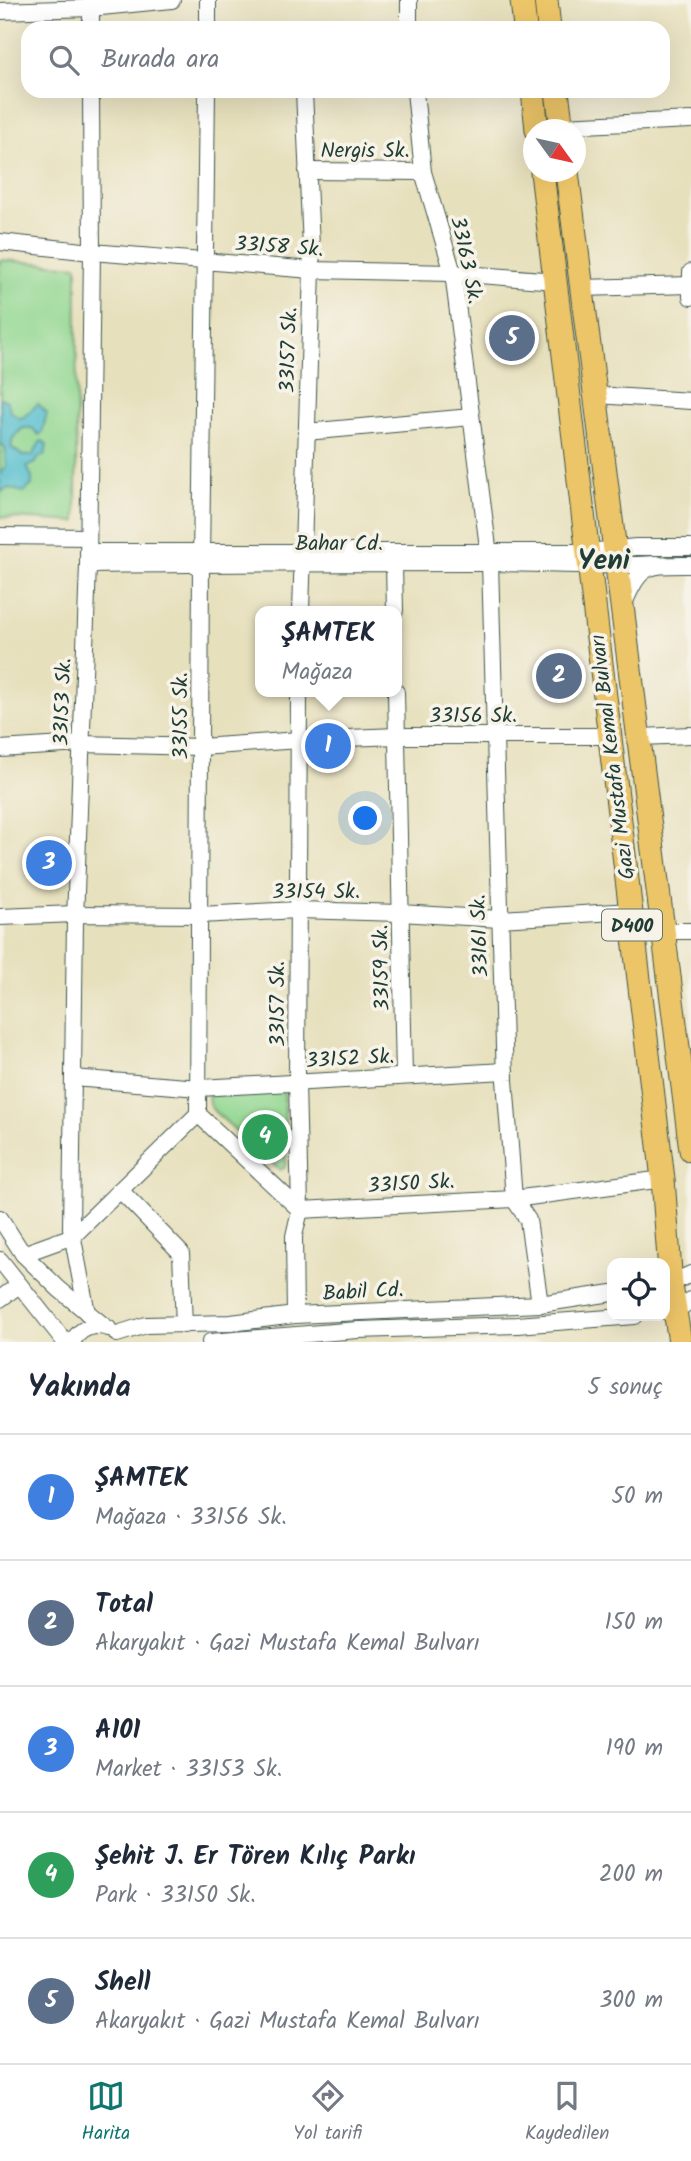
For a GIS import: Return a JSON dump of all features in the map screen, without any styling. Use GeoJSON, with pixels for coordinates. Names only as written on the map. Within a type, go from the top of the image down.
{"type":"FeatureCollection","features":[{"type":"Feature","properties":{"kind":"highway"},"geometry":{"type":"LineString","coordinates":[[522,0],[524,21]]}},
{"type":"Feature","properties":{"kind":"highway"},"geometry":{"type":"LineString","coordinates":[[546,0],[548,21]]}},
{"type":"Feature","properties":{"kind":"highway"},"geometry":{"type":"LineString","coordinates":[[534,98],[536,119]]}},
{"type":"Feature","properties":{"kind":"highway"},"geometry":{"type":"LineString","coordinates":[[558,98],[561,119]]}},
{"type":"Feature","properties":{"kind":"highway","name":"Gazi Mustafa Kemal Bulvarı"},"geometry":{"type":"LineString","coordinates":[[543,182],[663,1179],[667,1258]]}},
{"type":"Feature","properties":{"kind":"highway","name":"Gazi Mustafa Kemal Bulvarı"},"geometry":{"type":"LineString","coordinates":[[568,182],[596,395],[627,557],[622,608],[691,1150]]}},
{"type":"Feature","properties":{"kind":"highway","name":"Gazi Mustafa Kemal Bulvarı"},"geometry":{"type":"LineString","coordinates":[[670,1291],[677,1308],[680,1342]]}},
{"type":"Feature","properties":{"kind":"street"},"geometry":{"type":"LineString","coordinates":[[0,11],[172,0]]}},
{"type":"Feature","properties":{"kind":"street"},"geometry":{"type":"LineString","coordinates":[[208,0],[208,21]]}},
{"type":"Feature","properties":{"kind":"street"},"geometry":{"type":"LineString","coordinates":[[409,0],[409,21]]}},
{"type":"Feature","properties":{"kind":"street","name":"33153 Sk."},"geometry":{"type":"LineString","coordinates":[[87,1312],[71,1228],[75,914],[88,551],[91,98]]}},
{"type":"Feature","properties":{"kind":"street","name":"33155 Sk."},"geometry":{"type":"LineString","coordinates":[[198,1114],[201,557],[208,98]]}},
{"type":"Feature","properties":{"kind":"street","name":"33157 Sk."},"geometry":{"type":"LineString","coordinates":[[301,606],[312,270],[304,98]]}},
{"type":"Feature","properties":{"kind":"street","name":"33163 Sk."},"geometry":{"type":"LineString","coordinates":[[416,98],[424,172],[453,273],[489,557]]}},
{"type":"Feature","properties":{"kind":"street"},"geometry":{"type":"LineString","coordinates":[[586,127],[691,120]]}},
{"type":"Feature","properties":{"kind":"street","name":"Nergis Sk."},"geometry":{"type":"LineString","coordinates":[[307,171],[424,172]]}},
{"type":"Feature","properties":{"kind":"street","name":"33158 Sk."},"geometry":{"type":"LineString","coordinates":[[0,242],[312,270],[453,273],[556,281]]}},
{"type":"Feature","properties":{"kind":"street"},"geometry":{"type":"LineString","coordinates":[[691,272],[691,297]]}},
{"type":"Feature","properties":{"kind":"street"},"geometry":{"type":"LineString","coordinates":[[582,288],[691,285]]}},
{"type":"Feature","properties":{"kind":"street"},"geometry":{"type":"LineString","coordinates":[[596,395],[691,401]]}},
{"type":"Feature","properties":{"kind":"street"},"geometry":{"type":"LineString","coordinates":[[306,432],[471,417]]}},
{"type":"Feature","properties":{"kind":"street","name":"Bahar Cd."},"geometry":{"type":"LineString","coordinates":[[0,536],[88,551],[201,557],[627,557]]}},
{"type":"Feature","properties":{"kind":"street"},"geometry":{"type":"LineString","coordinates":[[627,557],[691,547]]}},
{"type":"Feature","properties":{"kind":"street","name":"Bahar Cd."},"geometry":{"type":"LineString","coordinates":[[302,557],[394,564],[489,557]]}},
{"type":"Feature","properties":{"kind":"street","name":"33161 Sk."},"geometry":{"type":"LineString","coordinates":[[489,557],[505,1070],[514,1199],[528,1220],[540,1304]]}},
{"type":"Feature","properties":{"kind":"street"},"geometry":{"type":"LineString","coordinates":[[627,557],[657,564],[691,565]]}},
{"type":"Feature","properties":{"kind":"street"},"geometry":{"type":"LineString","coordinates":[[394,564],[395,606]]}},
{"type":"Feature","properties":{"kind":"street"},"geometry":{"type":"LineString","coordinates":[[622,608],[635,577],[657,564]]}},
{"type":"Feature","properties":{"kind":"street","name":"33157 Sk."},"geometry":{"type":"LineString","coordinates":[[295,1315],[294,1236],[300,1210],[297,1082],[299,697]]}},
{"type":"Feature","properties":{"kind":"street","name":"33159 Sk."},"geometry":{"type":"LineString","coordinates":[[396,697],[404,1076]]}},
{"type":"Feature","properties":{"kind":"street"},"geometry":{"type":"LineString","coordinates":[[640,737],[691,735]]}},
{"type":"Feature","properties":{"kind":"street","name":"33156 Sk."},"geometry":{"type":"LineString","coordinates":[[0,749],[81,744],[201,747],[397,736],[610,736]]}},
{"type":"Feature","properties":{"kind":"street","name":"33154 Sk."},"geometry":{"type":"LineString","coordinates":[[0,917],[75,914],[199,915],[298,910],[500,919],[631,911]]}},
{"type":"Feature","properties":{"kind":"street"},"geometry":{"type":"LineString","coordinates":[[663,931],[691,931]]}},
{"type":"Feature","properties":{"kind":"street","name":"33152 Sk."},"geometry":{"type":"LineString","coordinates":[[73,1078],[198,1088],[505,1070]]}},
{"type":"Feature","properties":{"kind":"street"},"geometry":{"type":"LineString","coordinates":[[23,1254],[73,1236],[198,1114],[300,1210]]}},
{"type":"Feature","properties":{"kind":"street","name":"33150 Sk."},"geometry":{"type":"LineString","coordinates":[[300,1210],[514,1199],[663,1179]]}},
{"type":"Feature","properties":{"kind":"street"},"geometry":{"type":"LineString","coordinates":[[120,1190],[181,1253],[184,1325]]}},
{"type":"Feature","properties":{"kind":"street"},"geometry":{"type":"LineString","coordinates":[[0,1218],[23,1254],[59,1289],[114,1334]]}},
{"type":"Feature","properties":{"kind":"street"},"geometry":{"type":"LineString","coordinates":[[0,1260],[65,1342]]}},
{"type":"Feature","properties":{"kind":"street"},"geometry":{"type":"LineString","coordinates":[[670,1285],[691,1274]]}},
{"type":"Feature","properties":{"kind":"street"},"geometry":{"type":"LineString","coordinates":[[0,1299],[19,1285]]}},
{"type":"Feature","properties":{"kind":"street","name":"Babil Cd."},"geometry":{"type":"LineString","coordinates":[[72,1342],[89,1326],[114,1334],[146,1325],[231,1323],[295,1315],[540,1304],[607,1294]]}},
{"type":"Feature","properties":{"kind":"street","name":"Babil Cd."},"geometry":{"type":"LineString","coordinates":[[209,1342],[358,1336],[607,1318]]}},
{"type":"Feature","properties":{"kind":"street"},"geometry":{"type":"LineString","coordinates":[[517,1325],[520,1342]]}},
{"type":"Feature","properties":{"kind":"green space"},"geometry":{"type":"Polygon","coordinates":[[[0,260],[77,266],[76,522],[0,517],[0,260]]]}},
{"type":"Feature","properties":{"kind":"green space"},"geometry":{"type":"Polygon","coordinates":[[[284,1083],[286,1163],[280,1170],[214,1111],[209,1104],[208,1092],[284,1083]]]}},
{"type":"Feature","properties":{"kind":"water"},"geometry":{"type":"Polygon","coordinates":[[[0,398],[7,401],[11,412],[19,418],[24,417],[38,404],[47,413],[42,433],[39,435],[32,428],[23,428],[13,438],[11,447],[23,456],[33,455],[40,442],[43,441],[47,445],[45,455],[27,467],[32,477],[32,485],[24,492],[7,488],[0,493],[0,473],[6,466],[5,447],[0,443],[0,398]]]}},
{"type":"Feature","properties":{"kind":"place","name":"Shell"},"geometry":{"type":"Point","coordinates":[512,338]}},
{"type":"Feature","properties":{"kind":"place","name":"Total"},"geometry":{"type":"Point","coordinates":[559,676]}},
{"type":"Feature","properties":{"kind":"place","name":"ŞAMTEK"},"geometry":{"type":"Point","coordinates":[328,746]}},
{"type":"Feature","properties":{"kind":"place","name":"A101"},"geometry":{"type":"Point","coordinates":[49,863]}},
{"type":"Feature","properties":{"kind":"place","name":"Şehit J. Er Tören Kılıç Parkı"},"geometry":{"type":"Point","coordinates":[265,1137]}},
{"type":"Feature","properties":{"kind":"district","name":"Yeni"},"geometry":{"type":"Point","coordinates":[604,559]}}]}
